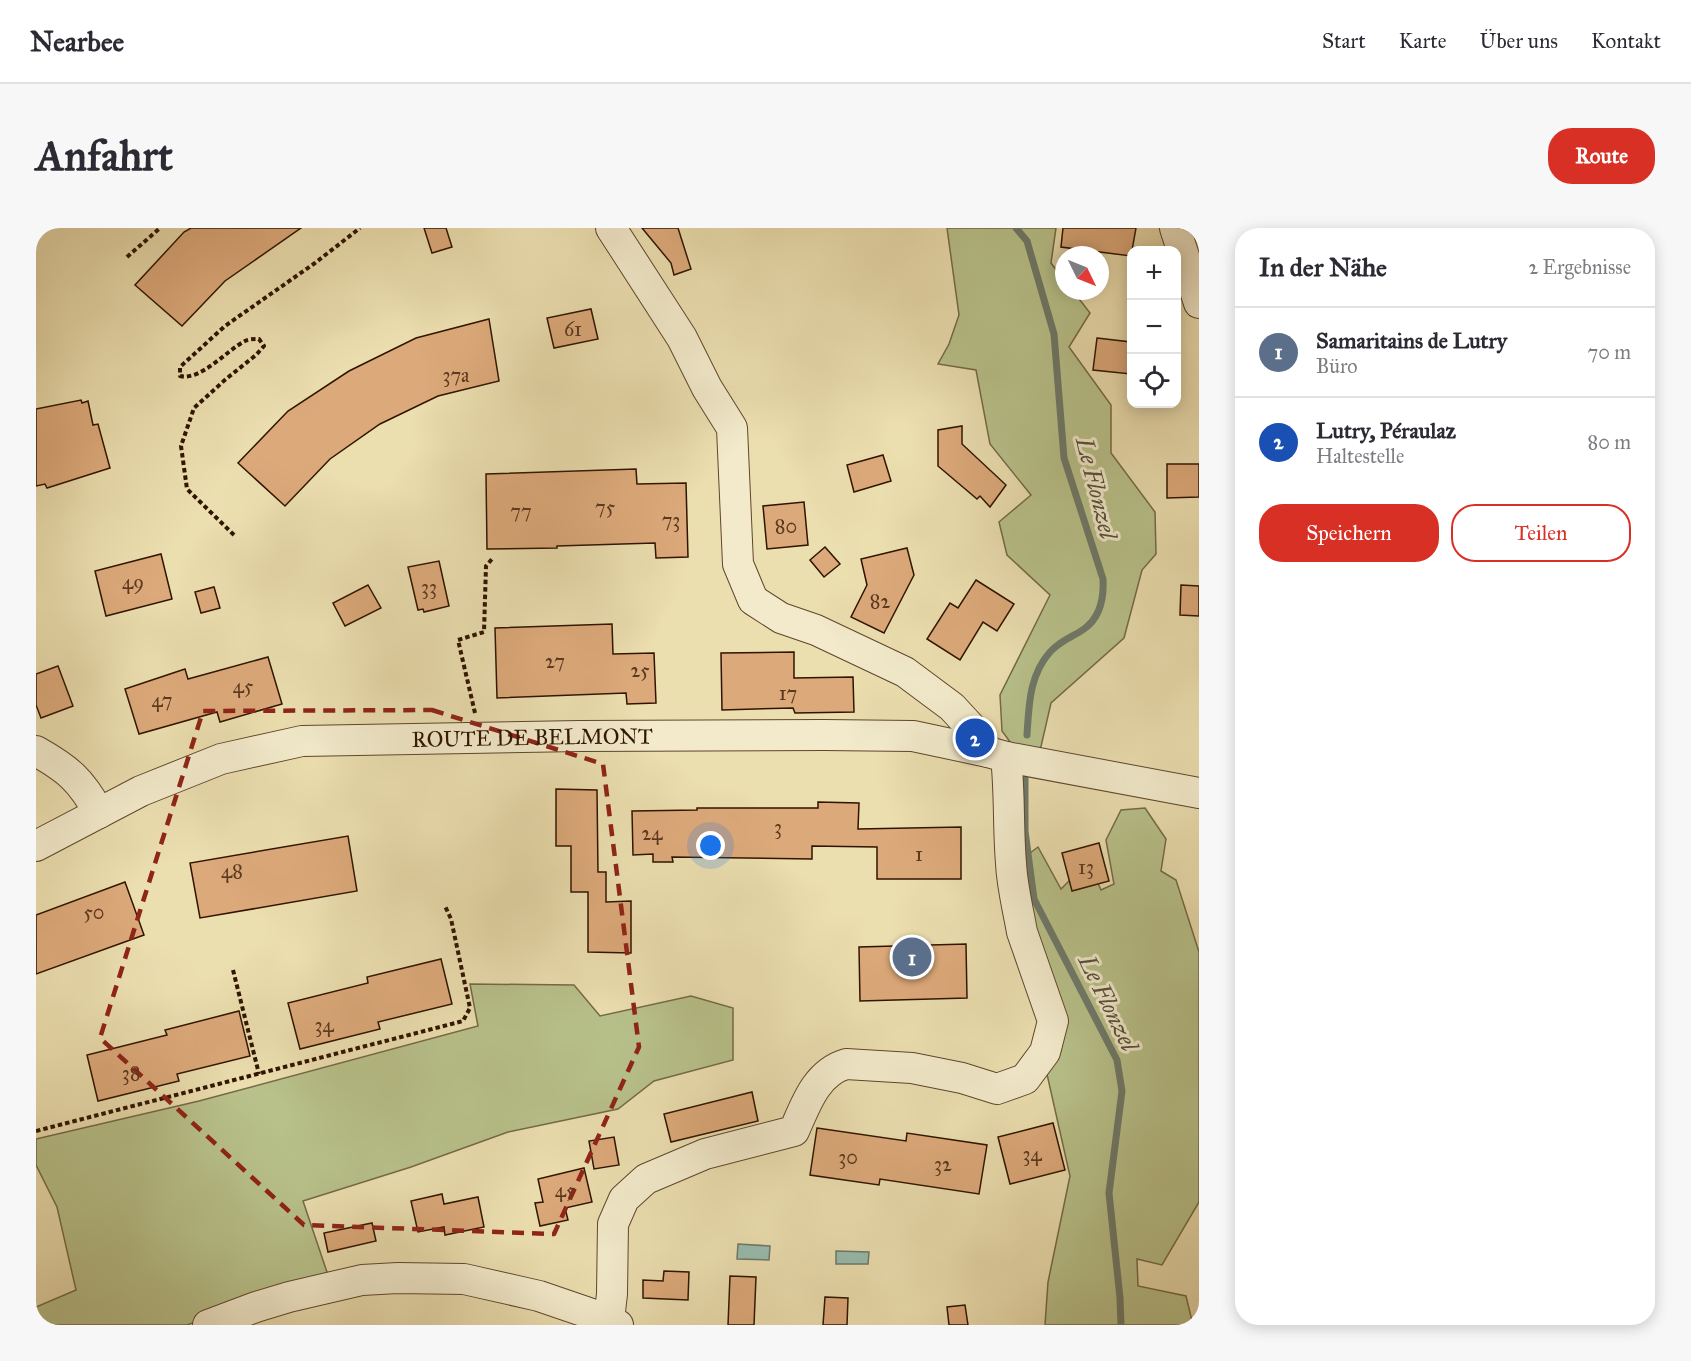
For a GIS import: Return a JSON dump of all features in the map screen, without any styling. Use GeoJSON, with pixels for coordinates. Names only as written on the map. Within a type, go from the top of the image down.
{"type":"FeatureCollection","features":[{"type":"Feature","properties":{"kind":"street"},"geometry":{"type":"LineString","coordinates":[[208,1325],[289,1297],[362,1280],[398,1278],[464,1279],[539,1296],[613,1322],[613,1224],[624,1199],[646,1179],[705,1154],[794,1131],[807,1102],[824,1076],[836,1067],[846,1064],[912,1068],[962,1078],[997,1089],[1025,1079],[1045,1052],[1053,1021],[1022,932],[1011,864],[1009,792],[997,754],[952,707],[905,672],[816,630],[781,618],[753,600],[738,564],[732,428],[707,388],[682,338],[611,228]]}},
{"type":"Feature","properties":{"kind":"street"},"geometry":{"type":"LineString","coordinates":[[1175,228],[1199,303]]}},
{"type":"Feature","properties":{"kind":"street","name":"ROUTE DE BELMONT"},"geometry":{"type":"LineString","coordinates":[[36,846],[141,791],[221,759],[302,741],[592,735],[913,736],[1199,794]]}},
{"type":"Feature","properties":{"kind":"street"},"geometry":{"type":"LineString","coordinates":[[36,751],[62,766],[88,793],[99,813]]}},
{"type":"Feature","properties":{"kind":"path"},"geometry":{"type":"LineString","coordinates":[[127,257],[160,228]]}},
{"type":"Feature","properties":{"kind":"path"},"geometry":{"type":"LineString","coordinates":[[234,535],[186,489],[181,446],[194,408],[256,356],[264,346],[259,339],[247,340],[199,373],[187,377],[180,376],[180,367],[225,326],[315,263],[360,228]]}},
{"type":"Feature","properties":{"kind":"path"},"geometry":{"type":"LineString","coordinates":[[476,714],[458,640],[484,632],[486,566],[492,560]]}},
{"type":"Feature","properties":{"kind":"path"},"geometry":{"type":"LineString","coordinates":[[36,1131],[464,1021],[470,1008],[451,919],[445,906]]}},
{"type":"Feature","properties":{"kind":"path"},"geometry":{"type":"LineString","coordinates":[[233,970],[259,1074]]}},
{"type":"Feature","properties":{"kind":"highlighted area"},"geometry":{"type":"Polygon","coordinates":[[[432,710],[603,764],[639,1047],[554,1234],[304,1225],[100,1038],[203,711],[432,710]]]}},
{"type":"Feature","properties":{"kind":"green space"},"geometry":{"type":"Polygon","coordinates":[[[947,228],[1056,228],[1051,263],[1055,268],[1055,300],[1080,300],[1090,313],[1069,347],[1111,405],[1111,453],[1155,512],[1156,554],[1142,570],[1124,638],[1051,703],[1040,751],[1013,746],[1002,731],[1000,695],[1050,595],[1007,555],[999,522],[1031,495],[990,444],[976,370],[938,364],[949,344],[959,315],[947,228]]]}},
{"type":"Feature","properties":{"kind":"green space"},"geometry":{"type":"Polygon","coordinates":[[[1145,808],[1166,839],[1161,871],[1176,880],[1199,952],[1199,1202],[1162,1265],[1137,1259],[1138,1286],[1186,1296],[1193,1325],[1045,1325],[1048,1282],[1070,1176],[1046,1070],[1030,926],[1026,856],[1038,847],[1061,889],[1074,876],[1094,874],[1101,890],[1114,884],[1106,840],[1121,810],[1145,808]]]}},
{"type":"Feature","properties":{"kind":"green space"},"geometry":{"type":"Polygon","coordinates":[[[470,984],[574,985],[600,1016],[691,996],[733,1008],[733,1060],[654,1081],[618,1109],[508,1132],[411,1167],[303,1201],[329,1278],[277,1292],[187,1325],[36,1325],[36,1307],[76,1290],[57,1207],[36,1165],[36,1139],[199,1101],[478,1026],[470,984]]]}},
{"type":"Feature","properties":{"kind":"water"},"geometry":{"type":"Polygon","coordinates":[[[738,1244],[770,1246],[769,1260],[737,1259],[738,1244]]]}},
{"type":"Feature","properties":{"kind":"water"},"geometry":{"type":"Polygon","coordinates":[[[836,1251],[869,1252],[868,1264],[836,1264],[836,1251]]]}},
{"type":"Feature","properties":{"kind":"building"},"geometry":{"type":"Polygon","coordinates":[[[191,228],[301,228],[225,281],[182,326],[135,285],[184,232],[191,228]]]}},
{"type":"Feature","properties":{"kind":"building"},"geometry":{"type":"Polygon","coordinates":[[[424,228],[446,228],[452,247],[432,253],[424,228]]]}},
{"type":"Feature","properties":{"kind":"building"},"geometry":{"type":"Polygon","coordinates":[[[642,228],[678,228],[691,269],[674,275],[671,263],[642,228]]]}},
{"type":"Feature","properties":{"kind":"building"},"geometry":{"type":"Polygon","coordinates":[[[1063,228],[1136,228],[1133,246],[1127,246],[1127,255],[1109,253],[1109,246],[1061,246],[1063,228]]]}},
{"type":"Feature","properties":{"kind":"building"},"geometry":{"type":"Polygon","coordinates":[[[591,309],[598,339],[554,348],[547,318],[591,309]]]}},
{"type":"Feature","properties":{"kind":"building"},"geometry":{"type":"Polygon","coordinates":[[[489,319],[499,381],[438,396],[380,424],[330,459],[285,506],[238,463],[288,411],[349,371],[416,338],[489,319]]]}},
{"type":"Feature","properties":{"kind":"building"},"geometry":{"type":"Polygon","coordinates":[[[1097,338],[1127,342],[1127,374],[1093,370],[1097,338]]]}},
{"type":"Feature","properties":{"kind":"building"},"geometry":{"type":"Polygon","coordinates":[[[81,400],[82,403],[88,401],[93,425],[98,424],[110,468],[47,488],[45,484],[36,486],[36,409],[81,400]]]}},
{"type":"Feature","properties":{"kind":"building"},"geometry":{"type":"Polygon","coordinates":[[[962,426],[962,444],[1006,485],[990,507],[980,496],[977,499],[938,466],[938,430],[962,426]]]}},
{"type":"Feature","properties":{"kind":"building"},"geometry":{"type":"Polygon","coordinates":[[[883,455],[891,481],[854,492],[847,465],[883,455]]]}},
{"type":"Feature","properties":{"kind":"building"},"geometry":{"type":"Polygon","coordinates":[[[1167,464],[1199,464],[1199,497],[1167,498],[1167,464]]]}},
{"type":"Feature","properties":{"kind":"building"},"geometry":{"type":"Polygon","coordinates":[[[636,469],[637,484],[686,483],[688,557],[656,558],[655,543],[487,549],[486,474],[636,469]]]}},
{"type":"Feature","properties":{"kind":"building"},"geometry":{"type":"Polygon","coordinates":[[[804,502],[808,545],[767,549],[763,506],[804,502]]]}},
{"type":"Feature","properties":{"kind":"building"},"geometry":{"type":"Polygon","coordinates":[[[825,547],[840,564],[824,577],[810,560],[825,547]]]}},
{"type":"Feature","properties":{"kind":"building"},"geometry":{"type":"Polygon","coordinates":[[[907,548],[914,575],[884,633],[851,617],[867,585],[861,559],[907,548]]]}},
{"type":"Feature","properties":{"kind":"building"},"geometry":{"type":"Polygon","coordinates":[[[161,554],[172,599],[106,616],[95,571],[161,554]]]}},
{"type":"Feature","properties":{"kind":"building"},"geometry":{"type":"Polygon","coordinates":[[[439,561],[449,606],[424,612],[423,609],[418,610],[408,567],[439,561]]]}},
{"type":"Feature","properties":{"kind":"building"},"geometry":{"type":"Polygon","coordinates":[[[976,580],[1014,604],[997,631],[983,622],[960,660],[927,639],[950,603],[958,608],[976,580]]]}},
{"type":"Feature","properties":{"kind":"building"},"geometry":{"type":"Polygon","coordinates":[[[368,585],[381,608],[345,626],[333,603],[368,585]]]}},
{"type":"Feature","properties":{"kind":"building"},"geometry":{"type":"Polygon","coordinates":[[[1181,585],[1199,586],[1199,616],[1180,615],[1181,585]]]}},
{"type":"Feature","properties":{"kind":"building"},"geometry":{"type":"Polygon","coordinates":[[[214,587],[220,608],[201,613],[195,592],[214,587]]]}},
{"type":"Feature","properties":{"kind":"building"},"geometry":{"type":"Polygon","coordinates":[[[612,624],[613,654],[654,653],[656,703],[627,704],[626,693],[497,698],[495,628],[612,624]]]}},
{"type":"Feature","properties":{"kind":"building"},"geometry":{"type":"Polygon","coordinates":[[[794,652],[794,678],[853,677],[854,712],[795,713],[793,708],[722,710],[721,653],[794,652]]]}},
{"type":"Feature","properties":{"kind":"building"},"geometry":{"type":"Polygon","coordinates":[[[268,657],[282,704],[220,722],[217,712],[139,734],[125,689],[185,669],[188,679],[268,657]]]}},
{"type":"Feature","properties":{"kind":"building"},"geometry":{"type":"Polygon","coordinates":[[[58,666],[73,706],[41,718],[36,705],[36,674],[58,666]]]}},
{"type":"Feature","properties":{"kind":"building"},"geometry":{"type":"Polygon","coordinates":[[[556,789],[597,790],[598,872],[606,872],[606,902],[631,901],[631,953],[588,952],[588,892],[571,892],[571,846],[556,846],[556,789]]]}},
{"type":"Feature","properties":{"kind":"building"},"geometry":{"type":"Polygon","coordinates":[[[818,802],[859,803],[858,829],[961,827],[961,879],[877,879],[877,847],[812,846],[812,859],[672,857],[673,862],[653,862],[653,854],[633,855],[632,811],[697,810],[697,808],[818,808],[818,802]]]}},
{"type":"Feature","properties":{"kind":"building"},"geometry":{"type":"Polygon","coordinates":[[[348,836],[357,891],[200,918],[190,863],[348,836]]]}},
{"type":"Feature","properties":{"kind":"building"},"geometry":{"type":"Polygon","coordinates":[[[1099,843],[1109,881],[1072,891],[1062,853],[1099,843]]]}},
{"type":"Feature","properties":{"kind":"building"},"geometry":{"type":"Polygon","coordinates":[[[125,882],[144,935],[36,974],[36,915],[125,882]]]}},
{"type":"Feature","properties":{"kind":"building"},"geometry":{"type":"Polygon","coordinates":[[[966,944],[967,998],[860,1001],[859,947],[966,944]]]}},
{"type":"Feature","properties":{"kind":"building"},"geometry":{"type":"Polygon","coordinates":[[[441,959],[452,1004],[378,1022],[380,1029],[300,1049],[288,1003],[368,983],[367,977],[441,959]]]}},
{"type":"Feature","properties":{"kind":"building"},"geometry":{"type":"Polygon","coordinates":[[[239,1011],[250,1056],[177,1074],[179,1081],[98,1101],[87,1055],[167,1035],[165,1030],[239,1011]]]}},
{"type":"Feature","properties":{"kind":"building"},"geometry":{"type":"Polygon","coordinates":[[[752,1092],[758,1121],[671,1142],[664,1114],[752,1092]]]}},
{"type":"Feature","properties":{"kind":"building"},"geometry":{"type":"Polygon","coordinates":[[[1053,1123],[1065,1170],[1010,1184],[998,1137],[1053,1123]]]}},
{"type":"Feature","properties":{"kind":"building"},"geometry":{"type":"Polygon","coordinates":[[[817,1128],[906,1141],[907,1133],[987,1145],[979,1194],[880,1179],[879,1185],[810,1175],[817,1128]]]}},
{"type":"Feature","properties":{"kind":"building"},"geometry":{"type":"Polygon","coordinates":[[[614,1137],[619,1165],[594,1169],[589,1141],[614,1137]]]}},
{"type":"Feature","properties":{"kind":"building"},"geometry":{"type":"Polygon","coordinates":[[[584,1168],[592,1202],[565,1208],[568,1220],[540,1226],[535,1203],[543,1202],[538,1179],[584,1168]]]}},
{"type":"Feature","properties":{"kind":"building"},"geometry":{"type":"Polygon","coordinates":[[[442,1194],[444,1204],[478,1197],[484,1227],[445,1235],[444,1227],[418,1232],[411,1201],[442,1194]]]}},
{"type":"Feature","properties":{"kind":"building"},"geometry":{"type":"Polygon","coordinates":[[[372,1223],[376,1241],[328,1252],[324,1233],[372,1223]]]}},
{"type":"Feature","properties":{"kind":"building"},"geometry":{"type":"Polygon","coordinates":[[[664,1271],[689,1272],[688,1300],[643,1298],[643,1280],[663,1281],[664,1271]]]}},
{"type":"Feature","properties":{"kind":"building"},"geometry":{"type":"Polygon","coordinates":[[[730,1276],[756,1277],[754,1325],[728,1325],[730,1276]]]}},
{"type":"Feature","properties":{"kind":"building"},"geometry":{"type":"Polygon","coordinates":[[[825,1297],[848,1298],[847,1325],[823,1325],[825,1297]]]}},
{"type":"Feature","properties":{"kind":"building"},"geometry":{"type":"Polygon","coordinates":[[[965,1305],[968,1325],[949,1325],[947,1307],[965,1305]]]}},
{"type":"Feature","properties":{"kind":"waterway","name":"Le Flonzel"},"geometry":{"type":"LineString","coordinates":[[1016,228],[1027,241],[1054,334],[1064,458],[1103,579],[1102,600],[1094,619],[1084,629],[1054,648],[1038,671],[1031,691],[1027,735]]}},
{"type":"Feature","properties":{"kind":"waterway","name":"Le Flonzel"},"geometry":{"type":"LineString","coordinates":[[1025,777],[1025,831],[1034,899],[1117,1060],[1122,1091],[1109,1193],[1121,1325]]}},
{"type":"Feature","properties":{"kind":"place","name":"Lutry, Péraulaz"},"geometry":{"type":"Point","coordinates":[975,738]}},
{"type":"Feature","properties":{"kind":"place","name":"Samaritains de Lutry"},"geometry":{"type":"Point","coordinates":[912,957]}}]}
